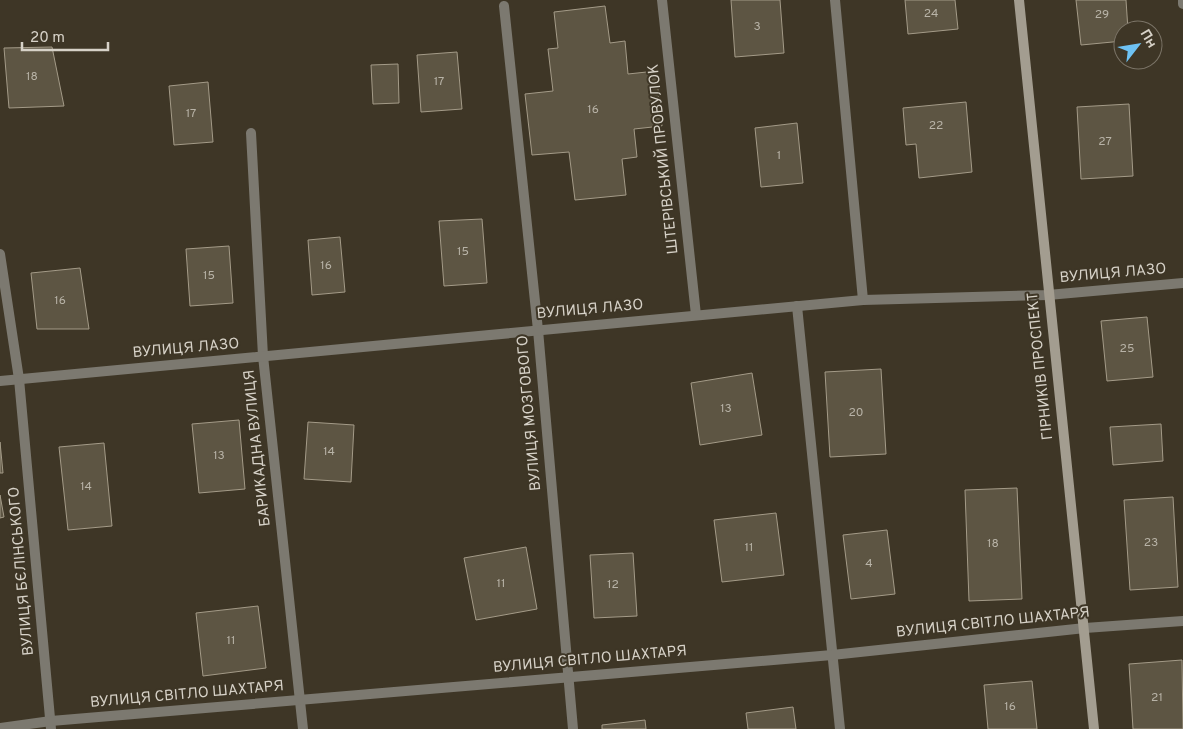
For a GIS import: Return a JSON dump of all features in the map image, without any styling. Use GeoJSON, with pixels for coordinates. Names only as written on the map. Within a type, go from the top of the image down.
{"type":"FeatureCollection","features":[{"type":"Feature","properties":{"kind":"main road","name":"ГІРНИКІВ ПРОСПЕКТ"},"geometry":{"type":"LineString","coordinates":[[1019,0],[1094,729]]}},
{"type":"Feature","properties":{"kind":"street","name":"ШТЕРІВСЬКИЙ ПРОВУЛОК"},"geometry":{"type":"LineString","coordinates":[[662,0],[696,315]]}},
{"type":"Feature","properties":{"kind":"street"},"geometry":{"type":"LineString","coordinates":[[835,0],[863,300]]}},
{"type":"Feature","properties":{"kind":"street","name":"ВУЛИЦЯ МОЗГОВОГО"},"geometry":{"type":"LineString","coordinates":[[504,6],[538,330],[573,729]]}},
{"type":"Feature","properties":{"kind":"street","name":"БАРИКАДНА ВУЛИЦЯ"},"geometry":{"type":"LineString","coordinates":[[251,133],[263,356],[304,729]]}},
{"type":"Feature","properties":{"kind":"street","name":"ВУЛИЦЯ БЄЛІНСЬКОГО"},"geometry":{"type":"LineString","coordinates":[[0,254],[19,380],[51,725]]}},
{"type":"Feature","properties":{"kind":"street","name":"ВУЛИЦЯ ЛАЗО"},"geometry":{"type":"LineString","coordinates":[[0,381],[863,300],[1048,295],[1183,283]]}},
{"type":"Feature","properties":{"kind":"street"},"geometry":{"type":"LineString","coordinates":[[797,306],[840,729]]}},
{"type":"Feature","properties":{"kind":"street","name":"ВУЛИЦЯ СВІТЛО ШАХТАРЯ"},"geometry":{"type":"LineString","coordinates":[[0,728],[51,725],[300,700],[832,655],[1085,628],[1183,621]]}},
{"type":"Feature","properties":{"kind":"building"},"geometry":{"type":"Polygon","coordinates":[[[731,0],[780,0],[784,53],[735,57],[731,0]]]}},
{"type":"Feature","properties":{"kind":"building"},"geometry":{"type":"Polygon","coordinates":[[[905,0],[955,0],[958,29],[908,34],[905,0]]]}},
{"type":"Feature","properties":{"kind":"building"},"geometry":{"type":"Polygon","coordinates":[[[1076,0],[1126,0],[1127,20],[1113,20],[1113,42],[1081,45],[1076,0]]]}},
{"type":"Feature","properties":{"kind":"building"},"geometry":{"type":"Polygon","coordinates":[[[605,6],[610,43],[625,41],[628,74],[656,71],[662,126],[634,129],[637,157],[622,159],[626,195],[575,200],[569,152],[532,155],[525,94],[553,91],[548,49],[558,48],[554,12],[605,6]]]}},
{"type":"Feature","properties":{"kind":"building"},"geometry":{"type":"Polygon","coordinates":[[[52,47],[64,106],[9,108],[4,48],[52,47]]]}},
{"type":"Feature","properties":{"kind":"building"},"geometry":{"type":"Polygon","coordinates":[[[457,52],[462,109],[421,112],[417,55],[457,52]]]}},
{"type":"Feature","properties":{"kind":"building"},"geometry":{"type":"Polygon","coordinates":[[[398,64],[399,103],[373,104],[371,65],[398,64]]]}},
{"type":"Feature","properties":{"kind":"building"},"geometry":{"type":"Polygon","coordinates":[[[208,82],[213,142],[174,145],[169,86],[208,82]]]}},
{"type":"Feature","properties":{"kind":"building"},"geometry":{"type":"Polygon","coordinates":[[[966,102],[972,172],[919,178],[916,144],[906,145],[903,108],[966,102]]]}},
{"type":"Feature","properties":{"kind":"building"},"geometry":{"type":"Polygon","coordinates":[[[1129,104],[1133,176],[1081,179],[1077,107],[1129,104]]]}},
{"type":"Feature","properties":{"kind":"building"},"geometry":{"type":"Polygon","coordinates":[[[797,123],[803,183],[761,187],[755,128],[797,123]]]}},
{"type":"Feature","properties":{"kind":"building"},"geometry":{"type":"Polygon","coordinates":[[[482,219],[487,283],[444,286],[439,221],[482,219]]]}},
{"type":"Feature","properties":{"kind":"building"},"geometry":{"type":"Polygon","coordinates":[[[340,237],[345,292],[312,295],[308,240],[340,237]]]}},
{"type":"Feature","properties":{"kind":"building"},"geometry":{"type":"Polygon","coordinates":[[[229,246],[233,303],[190,306],[186,249],[229,246]]]}},
{"type":"Feature","properties":{"kind":"building"},"geometry":{"type":"Polygon","coordinates":[[[80,268],[89,329],[37,329],[31,273],[80,268]]]}},
{"type":"Feature","properties":{"kind":"building"},"geometry":{"type":"Polygon","coordinates":[[[1147,317],[1153,377],[1107,381],[1101,321],[1147,317]]]}},
{"type":"Feature","properties":{"kind":"building"},"geometry":{"type":"Polygon","coordinates":[[[881,369],[886,454],[830,457],[825,372],[881,369]]]}},
{"type":"Feature","properties":{"kind":"building"},"geometry":{"type":"Polygon","coordinates":[[[752,373],[762,435],[700,445],[691,383],[752,373]]]}},
{"type":"Feature","properties":{"kind":"building"},"geometry":{"type":"Polygon","coordinates":[[[239,420],[245,489],[199,493],[192,424],[239,420]]]}},
{"type":"Feature","properties":{"kind":"building"},"geometry":{"type":"Polygon","coordinates":[[[308,422],[354,425],[351,482],[304,479],[308,422]]]}},
{"type":"Feature","properties":{"kind":"building"},"geometry":{"type":"Polygon","coordinates":[[[1161,424],[1163,461],[1113,465],[1110,427],[1161,424]]]}},
{"type":"Feature","properties":{"kind":"building"},"geometry":{"type":"Polygon","coordinates":[[[0,442],[3,473],[0,473],[0,442]]]}},
{"type":"Feature","properties":{"kind":"building"},"geometry":{"type":"Polygon","coordinates":[[[104,443],[112,526],[68,530],[59,447],[104,443]]]}},
{"type":"Feature","properties":{"kind":"building"},"geometry":{"type":"Polygon","coordinates":[[[1017,488],[1022,599],[969,601],[965,490],[1017,488]]]}},
{"type":"Feature","properties":{"kind":"building"},"geometry":{"type":"Polygon","coordinates":[[[0,495],[4,517],[0,518],[0,495]]]}},
{"type":"Feature","properties":{"kind":"building"},"geometry":{"type":"Polygon","coordinates":[[[1173,497],[1178,587],[1130,590],[1124,500],[1173,497]]]}},
{"type":"Feature","properties":{"kind":"building"},"geometry":{"type":"Polygon","coordinates":[[[776,513],[784,575],[722,582],[714,520],[776,513]]]}},
{"type":"Feature","properties":{"kind":"building"},"geometry":{"type":"Polygon","coordinates":[[[887,530],[895,594],[851,599],[843,535],[887,530]]]}},
{"type":"Feature","properties":{"kind":"building"},"geometry":{"type":"Polygon","coordinates":[[[526,547],[537,609],[476,620],[464,558],[526,547]]]}},
{"type":"Feature","properties":{"kind":"building"},"geometry":{"type":"Polygon","coordinates":[[[633,553],[637,616],[594,618],[590,555],[633,553]]]}},
{"type":"Feature","properties":{"kind":"building"},"geometry":{"type":"Polygon","coordinates":[[[258,606],[266,668],[203,676],[196,613],[258,606]]]}},
{"type":"Feature","properties":{"kind":"building"},"geometry":{"type":"Polygon","coordinates":[[[1182,660],[1183,729],[1133,729],[1129,664],[1182,660]]]}},
{"type":"Feature","properties":{"kind":"building"},"geometry":{"type":"Polygon","coordinates":[[[1032,681],[1037,729],[988,729],[984,685],[1032,681]]]}},
{"type":"Feature","properties":{"kind":"building"},"geometry":{"type":"Polygon","coordinates":[[[793,707],[796,729],[748,729],[746,713],[793,707]]]}},
{"type":"Feature","properties":{"kind":"building"},"geometry":{"type":"Polygon","coordinates":[[[645,720],[646,729],[602,729],[602,725],[645,720]]]}}]}
